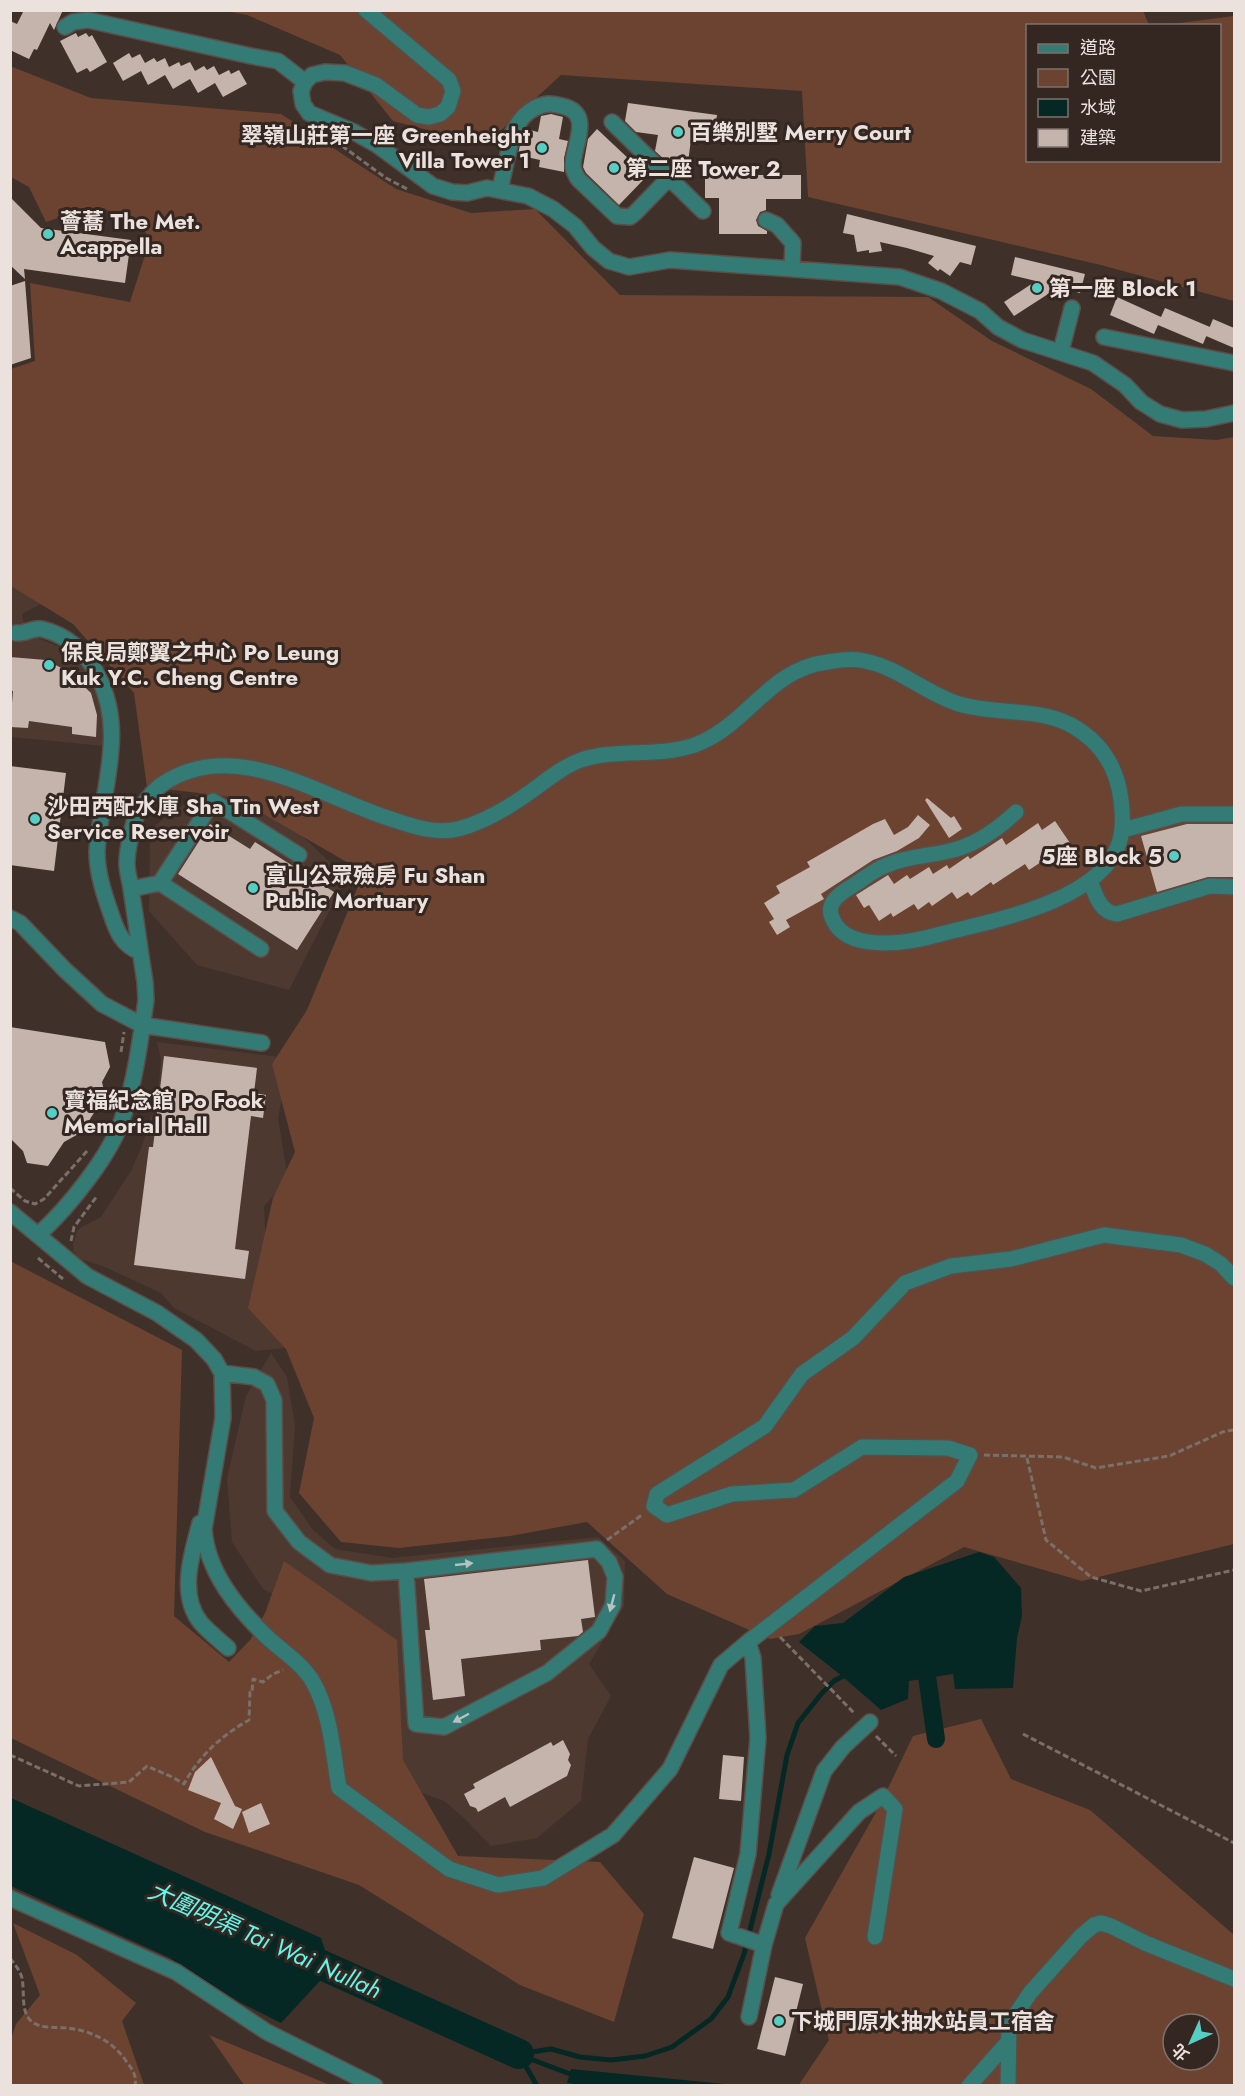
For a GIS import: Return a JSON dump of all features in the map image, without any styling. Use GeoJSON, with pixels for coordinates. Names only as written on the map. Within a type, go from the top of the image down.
{"type":"FeatureCollection","features":[{"type":"Feature","properties":{"kind":"street"},"geometry":{"type":"LineString","coordinates":[[366,10],[449,80],[453,91],[448,107],[435,116],[417,115],[376,85],[345,73],[318,73],[312,75],[302,86],[301,98],[305,109],[377,145],[433,186],[445,191],[460,193],[487,188],[528,196],[553,209],[575,226],[593,248],[609,261],[629,267],[670,260],[900,277],[941,291],[980,311],[998,327],[1022,340],[1093,363],[1125,385],[1140,402],[1160,414],[1182,420],[1206,419],[1234,413]]}},
{"type":"Feature","properties":{"kind":"street"},"geometry":{"type":"LineString","coordinates":[[66,27],[81,20],[88,20],[271,59],[286,66],[305,82]]}},
{"type":"Feature","properties":{"kind":"street"},"geometry":{"type":"LineString","coordinates":[[500,189],[517,123],[531,110],[548,103],[567,107],[578,118],[581,126],[572,165],[574,172],[578,179],[617,216],[630,217],[669,178]]}},
{"type":"Feature","properties":{"kind":"street"},"geometry":{"type":"LineString","coordinates":[[612,122],[703,211]]}},
{"type":"Feature","properties":{"kind":"street"},"geometry":{"type":"LineString","coordinates":[[766,220],[777,225],[793,243],[792,268]]}},
{"type":"Feature","properties":{"kind":"street"},"geometry":{"type":"LineString","coordinates":[[1061,351],[1072,308]]}},
{"type":"Feature","properties":{"kind":"street"},"geometry":{"type":"LineString","coordinates":[[1104,337],[1234,363]]}},
{"type":"Feature","properties":{"kind":"street"},"geometry":{"type":"LineString","coordinates":[[16,633],[38,628],[56,633],[82,651],[98,674],[110,709],[111,747],[97,854],[102,888],[121,940],[130,948],[140,952]]}},
{"type":"Feature","properties":{"kind":"street"},"geometry":{"type":"LineString","coordinates":[[38,1235],[53,1221],[106,1153],[123,1118],[128,1098],[135,1021],[146,1000],[127,860],[137,814],[157,787],[184,774],[216,766],[239,765],[267,770],[415,827],[426,830],[452,831],[478,823],[526,795],[576,761],[598,755],[675,750],[697,745],[719,733],[792,672],[811,664],[846,659],[864,660],[889,668],[942,698],[964,706],[1047,716],[1068,723],[1087,736],[1113,765],[1119,780],[1123,830],[1118,849],[1101,872],[1090,881],[1040,908],[921,939],[872,943],[850,938],[838,928],[830,916],[830,906],[835,899],[886,865],[964,847],[992,832],[1016,812]]}},
{"type":"Feature","properties":{"kind":"street"},"geometry":{"type":"LineString","coordinates":[[131,889],[160,882],[213,801],[299,855]]}},
{"type":"Feature","properties":{"kind":"street"},"geometry":{"type":"LineString","coordinates":[[1123,830],[1182,814],[1234,814]]}},
{"type":"Feature","properties":{"kind":"street"},"geometry":{"type":"LineString","coordinates":[[1090,881],[1099,904],[1111,914],[1210,886],[1234,887]]}},
{"type":"Feature","properties":{"kind":"street"},"geometry":{"type":"LineString","coordinates":[[160,882],[261,949]]}},
{"type":"Feature","properties":{"kind":"street"},"geometry":{"type":"LineString","coordinates":[[10,918],[20,923],[65,970],[102,1004],[135,1021],[262,1043]]}},
{"type":"Feature","properties":{"kind":"street"},"geometry":{"type":"LineString","coordinates":[[10,1212],[87,1276],[157,1313],[196,1340],[214,1359],[222,1373],[223,1418],[204,1529],[205,1545],[214,1569],[232,1598],[267,1637],[312,1680],[325,1709],[339,1788],[448,1869],[498,1886],[543,1878],[613,1835],[670,1769],[721,1665],[957,1481],[970,1455],[948,1448],[862,1446],[794,1490],[732,1494],[667,1515],[654,1506],[657,1494],[765,1426],[802,1374],[853,1338],[905,1283],[951,1266],[1011,1259],[1104,1235],[1143,1238],[1181,1245],[1205,1254],[1221,1264],[1234,1278]]}},
{"type":"Feature","properties":{"kind":"street"},"geometry":{"type":"LineString","coordinates":[[222,1373],[254,1377],[267,1384],[274,1400],[275,1511],[298,1542],[330,1566],[371,1573],[406,1571],[597,1549],[609,1562],[615,1576],[613,1605],[599,1631],[547,1673],[444,1727],[416,1724],[406,1571]]}},
{"type":"Feature","properties":{"kind":"street"},"geometry":{"type":"LineString","coordinates":[[212,1476],[191,1555],[188,1577],[189,1594],[199,1622],[228,1648]]}},
{"type":"Feature","properties":{"kind":"street"},"geometry":{"type":"LineString","coordinates":[[748,1642],[753,1658],[758,1738],[748,1854],[729,1933],[764,1946]]}},
{"type":"Feature","properties":{"kind":"street"},"geometry":{"type":"LineString","coordinates":[[749,2017],[764,1946],[776,1904],[824,1771],[866,1723]]}},
{"type":"Feature","properties":{"kind":"street"},"geometry":{"type":"LineString","coordinates":[[776,1904],[859,1812],[883,1796],[895,1809],[875,1937]]}},
{"type":"Feature","properties":{"kind":"street"},"geometry":{"type":"LineString","coordinates":[[10,1898],[176,1972],[267,2032],[375,2085]]}},
{"type":"Feature","properties":{"kind":"street"},"geometry":{"type":"LineString","coordinates":[[1008,2085],[1009,2025],[1030,1993],[1087,1929],[1098,1924],[1106,1924],[1145,1943],[1234,1979]]}},
{"type":"Feature","properties":{"kind":"street"},"geometry":{"type":"LineString","coordinates":[[969,2085],[1007,2043]]}},
{"type":"Feature","properties":{"kind":"path"},"geometry":{"type":"LineString","coordinates":[[120,1059],[135,1021]]}},
{"type":"Feature","properties":{"kind":"path"},"geometry":{"type":"LineString","coordinates":[[10,1188],[25,1201],[35,1204],[44,1199],[89,1148]]}},
{"type":"Feature","properties":{"kind":"path"},"geometry":{"type":"LineString","coordinates":[[33,1253],[55,1274],[70,1283]]}},
{"type":"Feature","properties":{"kind":"path"},"geometry":{"type":"LineString","coordinates":[[970,1455],[1062,1457],[1095,1468],[1169,1456],[1226,1431],[1234,1430]]}},
{"type":"Feature","properties":{"kind":"path"},"geometry":{"type":"LineString","coordinates":[[1027,1458],[1046,1540],[1091,1577],[1141,1591],[1234,1570]]}},
{"type":"Feature","properties":{"kind":"path"},"geometry":{"type":"LineString","coordinates":[[597,1549],[615,1533],[654,1506]]}},
{"type":"Feature","properties":{"kind":"path"},"geometry":{"type":"LineString","coordinates":[[777,1634],[896,1756]]}},
{"type":"Feature","properties":{"kind":"path"},"geometry":{"type":"LineString","coordinates":[[10,1755],[79,1786],[129,1782],[147,1766],[156,1771],[165,1772],[184,1784],[198,1762],[226,1733],[249,1720],[253,1679],[263,1682],[273,1674],[297,1664]]}},
{"type":"Feature","properties":{"kind":"path"},"geometry":{"type":"LineString","coordinates":[[1023,1734],[1234,1843]]}},
{"type":"Feature","properties":{"kind":"path"},"geometry":{"type":"LineString","coordinates":[[10,1958],[21,1974],[25,2011],[30,2020],[39,2026],[70,2028],[108,2041],[117,2048],[134,2072],[135,2085]]}},
{"type":"Feature","properties":{"kind":"shaded area","name":"保良局鄭翼之中心 Po Leung Kuk Y.C. Cheng Centre"},"geometry":{"type":"Polygon","coordinates":[[[10,570],[48,600],[22,614],[25,628],[35,637],[79,655],[107,708],[105,746],[11,737],[10,570]]]}},
{"type":"Feature","properties":{"kind":"shaded area","name":"富山公眾殮房 Fu Shan Public Mortuary"},"geometry":{"type":"Polygon","coordinates":[[[216,781],[288,822],[346,878],[289,990],[197,965],[149,911],[150,829],[216,781]]]}},
{"type":"Feature","properties":{"kind":"shaded area"},"geometry":{"type":"Polygon","coordinates":[[[157,1042],[280,1057],[287,1074],[278,1118],[288,1179],[264,1206],[266,1251],[297,1347],[256,1351],[174,1308],[161,1293],[105,1267],[78,1258],[74,1252],[73,1245],[77,1231],[101,1217],[131,1171],[142,1146],[159,1082],[161,1060],[157,1042]]]}},
{"type":"Feature","properties":{"kind":"shaded area"},"geometry":{"type":"Polygon","coordinates":[[[271,1353],[287,1377],[295,1425],[290,1497],[313,1530],[335,1549],[393,1558],[598,1537],[625,1561],[624,1606],[589,1664],[611,1696],[588,1739],[581,1801],[537,1838],[491,1846],[444,1801],[410,1788],[318,1618],[263,1589],[232,1542],[227,1478],[246,1396],[271,1353]]]}},
{"type":"Feature","properties":{"kind":"green space"},"geometry":{"type":"Polygon","coordinates":[[[226,11],[1143,11],[1149,24],[1026,24],[1026,162],[1221,162],[1221,24],[1172,24],[1234,16],[1234,301],[1101,265],[808,197],[802,91],[561,75],[485,145],[393,121],[340,55],[247,15],[226,11]]]}},
{"type":"Feature","properties":{"kind":"green space"},"geometry":{"type":"Polygon","coordinates":[[[10,66],[91,98],[281,114],[396,189],[471,213],[535,209],[620,295],[928,297],[992,341],[1091,389],[1153,436],[1216,440],[1234,437],[1234,1544],[1082,1581],[964,1547],[799,1634],[770,1639],[667,1594],[587,1522],[510,1536],[399,1548],[341,1542],[299,1493],[314,1418],[286,1349],[248,1308],[273,1198],[295,1152],[272,1064],[307,1010],[364,872],[234,797],[147,787],[134,693],[73,624],[11,586],[11,369],[35,361],[30,283],[130,302],[144,258],[152,242],[142,228],[129,218],[106,210],[85,210],[46,222],[29,187],[11,177],[10,66]]]}},
{"type":"Feature","properties":{"kind":"green space"},"geometry":{"type":"Polygon","coordinates":[[[10,1261],[182,1350],[174,1616],[229,1662],[251,1639],[265,1613],[284,1561],[397,1640],[403,1760],[458,1856],[600,1862],[644,1914],[614,2022],[520,1985],[359,1885],[205,1832],[11,1738],[10,1261]]]}},
{"type":"Feature","properties":{"kind":"green space"},"geometry":{"type":"Polygon","coordinates":[[[981,1719],[1011,1779],[1090,1810],[1234,1935],[1234,2085],[798,2086],[829,2040],[805,1938],[879,1807],[913,1736],[981,1719]]]}},
{"type":"Feature","properties":{"kind":"green space"},"geometry":{"type":"Polygon","coordinates":[[[13,1923],[77,1955],[136,2003],[122,2021],[144,2085],[11,2085],[11,2039],[16,2024],[40,1995],[13,1923]]]}},
{"type":"Feature","properties":{"kind":"green space"},"geometry":{"type":"Polygon","coordinates":[[[209,2035],[330,2085],[244,2085],[209,2035]]]}},
{"type":"Feature","properties":{"kind":"water"},"geometry":{"type":"Polygon","coordinates":[[[979,1552],[994,1557],[1021,1588],[1022,1616],[1017,1638],[1013,1688],[955,1689],[953,1674],[909,1681],[908,1699],[881,1710],[799,1642],[815,1626],[843,1623],[904,1577],[979,1552]]]}},
{"type":"Feature","properties":{"kind":"water"},"geometry":{"type":"Polygon","coordinates":[[[11,1798],[321,1938],[331,1969],[281,2023],[239,2002],[168,1957],[11,1886],[11,1798]]]}},
{"type":"Feature","properties":{"kind":"water"},"geometry":{"type":"Polygon","coordinates":[[[571,2069],[735,2085],[588,2086],[567,2083],[571,2069]]]}},
{"type":"Feature","properties":{"kind":"building"},"geometry":{"type":"Polygon","coordinates":[[[24,10],[63,10],[54,30],[50,23],[37,50],[34,49],[29,59],[10,50],[10,21],[17,24],[24,10]]]}},
{"type":"Feature","properties":{"kind":"building"},"geometry":{"type":"Polygon","coordinates":[[[76,33],[78,37],[86,33],[89,37],[92,35],[107,62],[90,72],[87,68],[77,73],[60,41],[76,33]]]}},
{"type":"Feature","properties":{"kind":"building"},"geometry":{"type":"Polygon","coordinates":[[[129,53],[132,58],[140,54],[145,63],[154,58],[157,62],[165,58],[169,67],[179,62],[181,66],[190,62],[195,71],[204,66],[207,70],[214,66],[219,75],[229,70],[231,74],[239,70],[247,84],[223,97],[215,83],[198,93],[190,79],[173,89],[165,75],[148,85],[141,71],[123,81],[113,63],[129,53]]]}},
{"type":"Feature","properties":{"kind":"building","name":"百樂別墅 Merry Court"},"geometry":{"type":"Polygon","coordinates":[[[628,103],[717,115],[713,142],[691,139],[688,163],[665,160],[655,151],[658,135],[636,132],[625,121],[628,103]]]}},
{"type":"Feature","properties":{"kind":"building","name":"翠嶺山莊第一座 Greenheight Villa Tower 1"},"geometry":{"type":"Polygon","coordinates":[[[551,114],[563,117],[559,139],[568,141],[564,172],[539,167],[540,160],[518,155],[522,135],[526,129],[538,132],[541,116],[551,114]]]}},
{"type":"Feature","properties":{"kind":"building","name":"第二座 Tower 2"},"geometry":{"type":"Polygon","coordinates":[[[597,129],[647,176],[619,205],[586,173],[583,167],[588,139],[597,129]]]}},
{"type":"Feature","properties":{"kind":"building"},"geometry":{"type":"Polygon","coordinates":[[[705,175],[801,175],[801,199],[766,199],[766,210],[760,212],[756,220],[758,226],[767,231],[767,234],[719,234],[719,198],[705,198],[705,175]]]}},
{"type":"Feature","properties":{"kind":"building","name":"薈蕎 The Met. Acappella"},"geometry":{"type":"Polygon","coordinates":[[[10,197],[41,228],[131,240],[125,283],[24,269],[25,279],[10,265],[10,197]]]}},
{"type":"Feature","properties":{"kind":"building"},"geometry":{"type":"Polygon","coordinates":[[[847,214],[976,246],[971,265],[960,262],[950,276],[940,269],[938,271],[928,263],[934,256],[907,248],[880,242],[882,251],[857,252],[854,235],[843,233],[847,214]]]}},
{"type":"Feature","properties":{"kind":"building","name":"第一座 Block 1"},"geometry":{"type":"Polygon","coordinates":[[[1015,257],[1085,274],[1080,293],[1059,287],[1014,316],[1004,302],[1036,281],[1011,275],[1015,257]]]}},
{"type":"Feature","properties":{"kind":"building"},"geometry":{"type":"Polygon","coordinates":[[[25,281],[31,358],[10,365],[10,286],[25,281]]]}},
{"type":"Feature","properties":{"kind":"building"},"geometry":{"type":"Polygon","coordinates":[[[1117,297],[1161,317],[1165,308],[1210,327],[1203,344],[1158,325],[1154,334],[1110,315],[1117,297]]]}},
{"type":"Feature","properties":{"kind":"building"},"geometry":{"type":"Polygon","coordinates":[[[1213,319],[1234,328],[1234,348],[1206,336],[1213,319]]]}},
{"type":"Feature","properties":{"kind":"building"},"geometry":{"type":"Polygon","coordinates":[[[10,657],[46,660],[69,672],[91,693],[97,715],[96,737],[72,734],[72,727],[29,721],[28,728],[10,727],[13,691],[10,691],[10,657]]]}},
{"type":"Feature","properties":{"kind":"building","name":"沙田西配水庫 Sha Tin West Service Reservoir"},"geometry":{"type":"Polygon","coordinates":[[[10,766],[66,773],[54,871],[10,865],[10,766]]]}},
{"type":"Feature","properties":{"kind":"building"},"geometry":{"type":"Polygon","coordinates":[[[927,798],[951,818],[954,816],[962,829],[949,838],[925,800],[927,798]]]}},
{"type":"Feature","properties":{"kind":"building"},"geometry":{"type":"Polygon","coordinates":[[[918,815],[930,825],[919,838],[897,851],[873,860],[821,894],[824,899],[786,920],[790,927],[777,935],[769,922],[774,919],[764,903],[780,893],[776,886],[810,867],[807,862],[873,824],[885,819],[894,835],[908,827],[918,815]]]}},
{"type":"Feature","properties":{"kind":"building"},"geometry":{"type":"Polygon","coordinates":[[[1055,821],[1070,843],[1029,870],[1025,864],[993,885],[991,882],[971,896],[968,892],[957,899],[952,892],[932,906],[929,902],[918,910],[914,904],[893,917],[891,913],[879,921],[869,905],[864,908],[856,895],[888,875],[894,884],[907,875],[910,879],[929,867],[933,874],[947,865],[949,869],[968,856],[970,859],[1002,838],[1006,845],[1038,823],[1042,830],[1055,821]]]}},
{"type":"Feature","properties":{"kind":"building","name":"富山公眾殮房 Fu Shan Public Mortuary"},"geometry":{"type":"Polygon","coordinates":[[[210,824],[250,849],[255,842],[334,892],[297,950],[178,874],[210,824]]]}},
{"type":"Feature","properties":{"kind":"building"},"geometry":{"type":"Polygon","coordinates":[[[1187,824],[1234,824],[1234,877],[1208,877],[1157,892],[1141,836],[1187,824]]]}},
{"type":"Feature","properties":{"kind":"building","name":"寶福紀念館 Po Fook Memorial Hall"},"geometry":{"type":"Polygon","coordinates":[[[10,1027],[105,1042],[110,1067],[102,1082],[105,1095],[82,1132],[64,1142],[48,1166],[27,1163],[23,1151],[10,1138],[10,1027]]]}},
{"type":"Feature","properties":{"kind":"building"},"geometry":{"type":"Polygon","coordinates":[[[164,1056],[257,1068],[254,1093],[266,1095],[263,1118],[251,1116],[235,1249],[249,1251],[245,1279],[134,1265],[149,1147],[153,1147],[164,1056]]]}},
{"type":"Feature","properties":{"kind":"building"},"geometry":{"type":"Polygon","coordinates":[[[588,1560],[595,1617],[581,1619],[583,1632],[578,1636],[540,1640],[541,1650],[461,1659],[465,1696],[433,1700],[425,1630],[430,1630],[424,1579],[588,1560]]]}},
{"type":"Feature","properties":{"kind":"building"},"geometry":{"type":"Polygon","coordinates":[[[563,1740],[570,1754],[568,1760],[571,1765],[567,1776],[510,1807],[505,1797],[478,1812],[476,1808],[470,1806],[464,1794],[475,1788],[473,1784],[551,1742],[553,1746],[563,1740]]]}},
{"type":"Feature","properties":{"kind":"building"},"geometry":{"type":"Polygon","coordinates":[[[723,1755],[744,1757],[741,1801],[719,1799],[723,1755]]]}},
{"type":"Feature","properties":{"kind":"building"},"geometry":{"type":"Polygon","coordinates":[[[211,1757],[235,1806],[242,1809],[233,1829],[214,1819],[221,1803],[188,1790],[195,1772],[211,1757]]]}},
{"type":"Feature","properties":{"kind":"building"},"geometry":{"type":"Polygon","coordinates":[[[261,1803],[270,1824],[249,1833],[242,1812],[261,1803]]]}},
{"type":"Feature","properties":{"kind":"building"},"geometry":{"type":"Polygon","coordinates":[[[694,1857],[734,1868],[713,1949],[672,1938],[694,1857]]]}},
{"type":"Feature","properties":{"kind":"building","name":"下城門原水抽水站員工宿舍"},"geometry":{"type":"Polygon","coordinates":[[[775,1977],[803,1984],[785,2056],[757,2049],[775,1977]]]}},
{"type":"Feature","properties":{"kind":"waterway"},"geometry":{"type":"LineString","coordinates":[[924,1655],[936,1739]]}},
{"type":"Feature","properties":{"kind":"waterway"},"geometry":{"type":"LineString","coordinates":[[519,2054],[551,2049],[580,2057],[611,2060],[645,2056],[672,2047],[711,2019],[728,1997],[744,1954],[769,1854],[787,1755],[798,1723],[822,1693],[834,1681],[847,1674]]}},
{"type":"Feature","properties":{"kind":"waterway","name":"大圍明渠 Tai Wai Nullah"},"geometry":{"type":"LineString","coordinates":[[295,1953],[519,2054]]}},
{"type":"Feature","properties":{"kind":"waterway"},"geometry":{"type":"LineString","coordinates":[[519,2054],[537,2086]]}},
{"type":"Feature","properties":{"kind":"waterway"},"geometry":{"type":"LineString","coordinates":[[520,2055],[576,2075]]}},
{"type":"Feature","properties":{"kind":"place","name":"百樂別墅 Merry Court"},"geometry":{"type":"Point","coordinates":[678,132]}},
{"type":"Feature","properties":{"kind":"place","name":"翠嶺山莊第一座 Greenheight Villa Tower 1"},"geometry":{"type":"Point","coordinates":[542,148]}},
{"type":"Feature","properties":{"kind":"place","name":"第二座 Tower 2"},"geometry":{"type":"Point","coordinates":[614,168]}},
{"type":"Feature","properties":{"kind":"place","name":"薈蕎 The Met. Acappella"},"geometry":{"type":"Point","coordinates":[48,234]}},
{"type":"Feature","properties":{"kind":"place","name":"第一座 Block 1"},"geometry":{"type":"Point","coordinates":[1037,288]}},
{"type":"Feature","properties":{"kind":"place","name":"保良局鄭翼之中心 Po Leung Kuk Y.C. Cheng Centre"},"geometry":{"type":"Point","coordinates":[49,665]}},
{"type":"Feature","properties":{"kind":"place","name":"沙田西配水庫 Sha Tin West Service Reservoir"},"geometry":{"type":"Point","coordinates":[35,819]}},
{"type":"Feature","properties":{"kind":"place","name":"5座 Block 5"},"geometry":{"type":"Point","coordinates":[1174,856]}},
{"type":"Feature","properties":{"kind":"place","name":"富山公眾殮房 Fu Shan Public Mortuary"},"geometry":{"type":"Point","coordinates":[253,888]}},
{"type":"Feature","properties":{"kind":"place","name":"寶福紀念館 Po Fook Memorial Hall"},"geometry":{"type":"Point","coordinates":[52,1113]}},
{"type":"Feature","properties":{"kind":"place","name":"下城門原水抽水站員工宿舍"},"geometry":{"type":"Point","coordinates":[779,2021]}}]}
